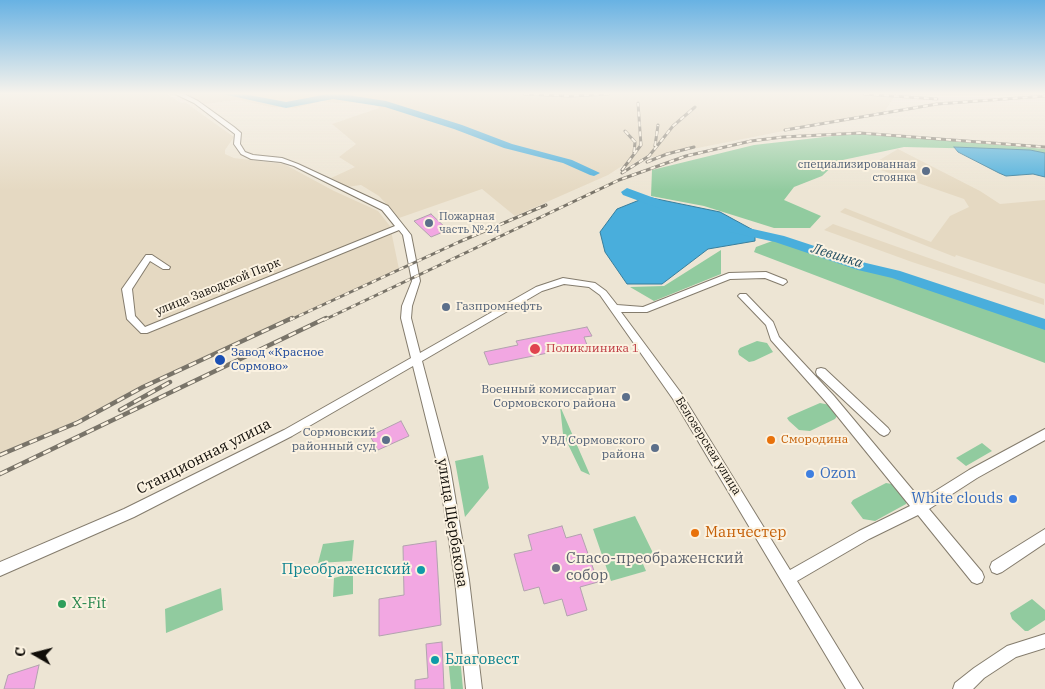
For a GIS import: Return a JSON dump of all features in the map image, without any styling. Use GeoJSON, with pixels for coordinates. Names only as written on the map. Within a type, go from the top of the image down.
{"type":"FeatureCollection","features":[{"type":"Feature","properties":{"kind":"street","name":"улица Щербакова"},"geometry":{"type":"LineString","coordinates":[[229,126],[238,134],[237,144],[243,153],[296,165],[385,208],[407,235],[416,281],[407,306],[406,318],[444,467],[462,580],[474,689]]}},
{"type":"Feature","properties":{"kind":"street","name":"улица Заводской Парк"},"geometry":{"type":"LineString","coordinates":[[166,268],[149,257],[127,289],[130,317],[144,331],[401,226]]}},
{"type":"Feature","properties":{"kind":"street"},"geometry":{"type":"LineString","coordinates":[[614,308],[644,310],[728,276],[766,275],[783,282]]}},
{"type":"Feature","properties":{"kind":"street","name":"Станционная улица"},"geometry":{"type":"LineString","coordinates":[[0,569],[129,513],[288,433],[539,289],[562,281],[592,285],[603,293],[614,308]]}},
{"type":"Feature","properties":{"kind":"street"},"geometry":{"type":"LineString","coordinates":[[743,296],[770,324],[774,338],[830,399],[977,577]]}},
{"type":"Feature","properties":{"kind":"street","name":"Белозерская улица"},"geometry":{"type":"LineString","coordinates":[[614,308],[677,396],[855,689]]}},
{"type":"Feature","properties":{"kind":"street"},"geometry":{"type":"LineString","coordinates":[[821,372],[884,431]]}},
{"type":"Feature","properties":{"kind":"street"},"geometry":{"type":"LineString","coordinates":[[830,399],[846,396]]}},
{"type":"Feature","properties":{"kind":"street"},"geometry":{"type":"LineString","coordinates":[[788,579],[864,535],[921,507],[973,474],[1045,434]]}},
{"type":"Feature","properties":{"kind":"street"},"geometry":{"type":"LineString","coordinates":[[997,567],[1045,535]]}},
{"type":"Feature","properties":{"kind":"street"},"geometry":{"type":"LineString","coordinates":[[961,689],[979,673],[1012,651],[1045,641]]}},
{"type":"Feature","properties":{"kind":"shaded area","name":"Завод «Красное Сормово»"},"geometry":{"type":"Polygon","coordinates":[[[0,126],[219,126],[234,137],[225,150],[225,154],[234,158],[284,164],[334,191],[378,211],[390,226],[399,269],[0,456],[0,126]]]}},
{"type":"Feature","properties":{"kind":"shaded area"},"geometry":{"type":"Polygon","coordinates":[[[335,126],[808,126],[652,157],[646,156],[627,167],[622,166],[608,175],[515,216],[482,189],[399,218],[379,196],[361,185],[347,187],[331,178],[355,167],[339,157],[356,144],[335,126]]]}},
{"type":"Feature","properties":{"kind":"shaded area"},"geometry":{"type":"Polygon","coordinates":[[[898,149],[980,191],[1000,204],[1045,200],[1045,284],[956,255],[955,257],[840,212],[845,208],[931,242],[950,216],[969,207],[964,199],[869,166],[898,149]]]}},
{"type":"Feature","properties":{"kind":"shaded area"},"geometry":{"type":"Polygon","coordinates":[[[833,224],[1044,299],[1044,305],[912,262],[824,230],[833,224]]]}},
{"type":"Feature","properties":{"kind":"green space"},"geometry":{"type":"Polygon","coordinates":[[[860,133],[1045,149],[1045,154],[1029,150],[904,147],[838,161],[822,176],[794,187],[784,200],[821,216],[810,228],[774,228],[704,206],[651,196],[652,170],[754,145],[860,133]]]}},
{"type":"Feature","properties":{"kind":"green space"},"geometry":{"type":"Polygon","coordinates":[[[775,240],[1045,326],[1045,363],[754,252],[756,247],[775,240]]]}},
{"type":"Feature","properties":{"kind":"green space"},"geometry":{"type":"Polygon","coordinates":[[[721,250],[721,274],[654,301],[630,287],[664,286],[721,250]]]}},
{"type":"Feature","properties":{"kind":"green space"},"geometry":{"type":"Polygon","coordinates":[[[757,341],[767,343],[773,352],[749,362],[739,355],[738,351],[740,348],[757,341]]]}},
{"type":"Feature","properties":{"kind":"green space"},"geometry":{"type":"Polygon","coordinates":[[[820,403],[830,405],[837,416],[835,419],[810,431],[799,430],[787,418],[790,416],[820,403]]]}},
{"type":"Feature","properties":{"kind":"green space"},"geometry":{"type":"Polygon","coordinates":[[[560,406],[590,475],[581,471],[563,434],[560,406]]]}},
{"type":"Feature","properties":{"kind":"green space"},"geometry":{"type":"Polygon","coordinates":[[[982,443],[992,451],[966,466],[956,458],[982,443]]]}},
{"type":"Feature","properties":{"kind":"green space"},"geometry":{"type":"Polygon","coordinates":[[[483,455],[489,488],[465,517],[455,461],[483,455]]]}},
{"type":"Feature","properties":{"kind":"green space"},"geometry":{"type":"Polygon","coordinates":[[[886,483],[892,484],[907,501],[906,504],[875,521],[863,519],[851,503],[853,500],[886,483]]]}},
{"type":"Feature","properties":{"kind":"green space"},"geometry":{"type":"Polygon","coordinates":[[[635,516],[653,553],[640,557],[646,571],[611,581],[593,529],[635,516]]]}},
{"type":"Feature","properties":{"kind":"green space"},"geometry":{"type":"Polygon","coordinates":[[[354,540],[352,561],[318,563],[323,544],[354,540]]]}},
{"type":"Feature","properties":{"kind":"green space"},"geometry":{"type":"Polygon","coordinates":[[[353,573],[353,594],[333,597],[334,578],[353,573]]]}},
{"type":"Feature","properties":{"kind":"green space"},"geometry":{"type":"Polygon","coordinates":[[[221,588],[223,610],[166,633],[165,609],[221,588]]]}},
{"type":"Feature","properties":{"kind":"green space"},"geometry":{"type":"Polygon","coordinates":[[[1032,599],[1045,610],[1045,620],[1025,631],[1012,619],[1010,613],[1032,599]]]}},
{"type":"Feature","properties":{"kind":"green space"},"geometry":{"type":"Polygon","coordinates":[[[448,657],[460,657],[463,689],[451,689],[448,657]]]}},
{"type":"Feature","properties":{"kind":"water"},"geometry":{"type":"Polygon","coordinates":[[[954,147],[1030,150],[1045,153],[1045,177],[1033,174],[1006,176],[958,152],[954,147]]]}},
{"type":"Feature","properties":{"kind":"water"},"geometry":{"type":"Polygon","coordinates":[[[647,197],[720,212],[755,231],[755,241],[708,249],[662,284],[627,284],[605,252],[600,232],[617,209],[647,197]]]}},
{"type":"Feature","properties":{"kind":"building","name":"Пожарная часть № 24"},"geometry":{"type":"Polygon","coordinates":[[[431,214],[448,230],[431,237],[414,221],[431,214]]]}},
{"type":"Feature","properties":{"kind":"building","name":"Поликлиника 1"},"geometry":{"type":"Polygon","coordinates":[[[587,327],[592,336],[584,337],[587,345],[489,365],[484,352],[518,345],[516,341],[587,327]]]}},
{"type":"Feature","properties":{"kind":"building","name":"Сормовский районный суд"},"geometry":{"type":"Polygon","coordinates":[[[401,421],[409,436],[378,450],[370,436],[401,421]]]}},
{"type":"Feature","properties":{"kind":"building","name":"Спасо-преображенский собор"},"geometry":{"type":"Polygon","coordinates":[[[562,526],[566,538],[581,534],[598,582],[580,587],[587,610],[567,616],[562,599],[544,604],[539,587],[524,591],[514,554],[532,550],[528,535],[562,526]]]}},
{"type":"Feature","properties":{"kind":"building","name":"Преображенский"},"geometry":{"type":"Polygon","coordinates":[[[436,541],[441,625],[379,636],[379,599],[404,595],[403,546],[436,541]]]}},
{"type":"Feature","properties":{"kind":"building","name":"Благовест"},"geometry":{"type":"Polygon","coordinates":[[[442,642],[444,689],[415,689],[415,680],[428,678],[426,644],[442,642]]]}},
{"type":"Feature","properties":{"kind":"building"},"geometry":{"type":"Polygon","coordinates":[[[39,665],[34,689],[4,689],[8,675],[39,665]]]}},
{"type":"Feature","properties":{"kind":"waterway","name":"Левинка"},"geometry":{"type":"LineString","coordinates":[[455,126],[508,146],[561,160]]}},
{"type":"Feature","properties":{"kind":"waterway","name":"Левинка"},"geometry":{"type":"LineString","coordinates":[[568,162],[594,173]]}},
{"type":"Feature","properties":{"kind":"waterway","name":"Левинка"},"geometry":{"type":"LineString","coordinates":[[627,192],[661,205]]}},
{"type":"Feature","properties":{"kind":"waterway","name":"Левинка"},"geometry":{"type":"LineString","coordinates":[[735,229],[779,239],[863,267],[895,274],[1045,325]]}},
{"type":"Feature","properties":{"kind":"railway"},"geometry":{"type":"LineString","coordinates":[[622,170],[641,145],[640,126]]}},
{"type":"Feature","properties":{"kind":"railway"},"geometry":{"type":"LineString","coordinates":[[655,146],[658,126]]}},
{"type":"Feature","properties":{"kind":"railway"},"geometry":{"type":"LineString","coordinates":[[622,173],[649,156],[673,126]]}},
{"type":"Feature","properties":{"kind":"railway"},"geometry":{"type":"LineString","coordinates":[[785,130],[807,126]]}},
{"type":"Feature","properties":{"kind":"railway"},"geometry":{"type":"LineString","coordinates":[[625,131],[635,142],[634,153]]}},
{"type":"Feature","properties":{"kind":"railway"},"geometry":{"type":"LineString","coordinates":[[324,320],[619,180],[686,156],[751,141],[783,137],[860,133],[1045,147]]}},
{"type":"Feature","properties":{"kind":"railway"},"geometry":{"type":"LineString","coordinates":[[647,162],[667,154],[694,147]]}},
{"type":"Feature","properties":{"kind":"railway"},"geometry":{"type":"LineString","coordinates":[[290,320],[459,242],[546,205]]}},
{"type":"Feature","properties":{"kind":"railway"},"geometry":{"type":"LineString","coordinates":[[79,422],[143,387],[292,318]]}},
{"type":"Feature","properties":{"kind":"railway"},"geometry":{"type":"LineString","coordinates":[[0,474],[326,318]]}},
{"type":"Feature","properties":{"kind":"railway"},"geometry":{"type":"LineString","coordinates":[[120,410],[170,382]]}},
{"type":"Feature","properties":{"kind":"railway"},"geometry":{"type":"LineString","coordinates":[[0,455],[79,422]]}},
{"type":"Feature","properties":{"kind":"railway"},"geometry":{"type":"LineString","coordinates":[[75,424],[79,422]]}},
{"type":"Feature","properties":{"kind":"place","name":"специализированная стоянка"},"geometry":{"type":"Point","coordinates":[926,171]}},
{"type":"Feature","properties":{"kind":"place","name":"Пожарная часть № 24"},"geometry":{"type":"Point","coordinates":[429,223]}},
{"type":"Feature","properties":{"kind":"place","name":"Газпромнефть"},"geometry":{"type":"Point","coordinates":[446,307]}},
{"type":"Feature","properties":{"kind":"place","name":"Поликлиника 1"},"geometry":{"type":"Point","coordinates":[535,349]}},
{"type":"Feature","properties":{"kind":"place","name":"Завод «Красное Сормово»"},"geometry":{"type":"Point","coordinates":[220,360]}},
{"type":"Feature","properties":{"kind":"place","name":"Военный комиссариат Сормовского района"},"geometry":{"type":"Point","coordinates":[626,397]}},
{"type":"Feature","properties":{"kind":"place","name":"Сормовский районный суд"},"geometry":{"type":"Point","coordinates":[386,440]}},
{"type":"Feature","properties":{"kind":"place","name":"Смородина"},"geometry":{"type":"Point","coordinates":[771,440]}},
{"type":"Feature","properties":{"kind":"place","name":"УВД Сормовского района"},"geometry":{"type":"Point","coordinates":[655,448]}},
{"type":"Feature","properties":{"kind":"place","name":"Ozon"},"geometry":{"type":"Point","coordinates":[810,474]}},
{"type":"Feature","properties":{"kind":"place","name":"White clouds"},"geometry":{"type":"Point","coordinates":[1013,499]}},
{"type":"Feature","properties":{"kind":"place","name":"Манчестер"},"geometry":{"type":"Point","coordinates":[695,533]}},
{"type":"Feature","properties":{"kind":"place","name":"Спасо-преображенский собор"},"geometry":{"type":"Point","coordinates":[556,568]}},
{"type":"Feature","properties":{"kind":"place","name":"Преображенский"},"geometry":{"type":"Point","coordinates":[421,570]}},
{"type":"Feature","properties":{"kind":"place","name":"X-Fit"},"geometry":{"type":"Point","coordinates":[62,604]}},
{"type":"Feature","properties":{"kind":"place","name":"Благовест"},"geometry":{"type":"Point","coordinates":[435,660]}}]}
